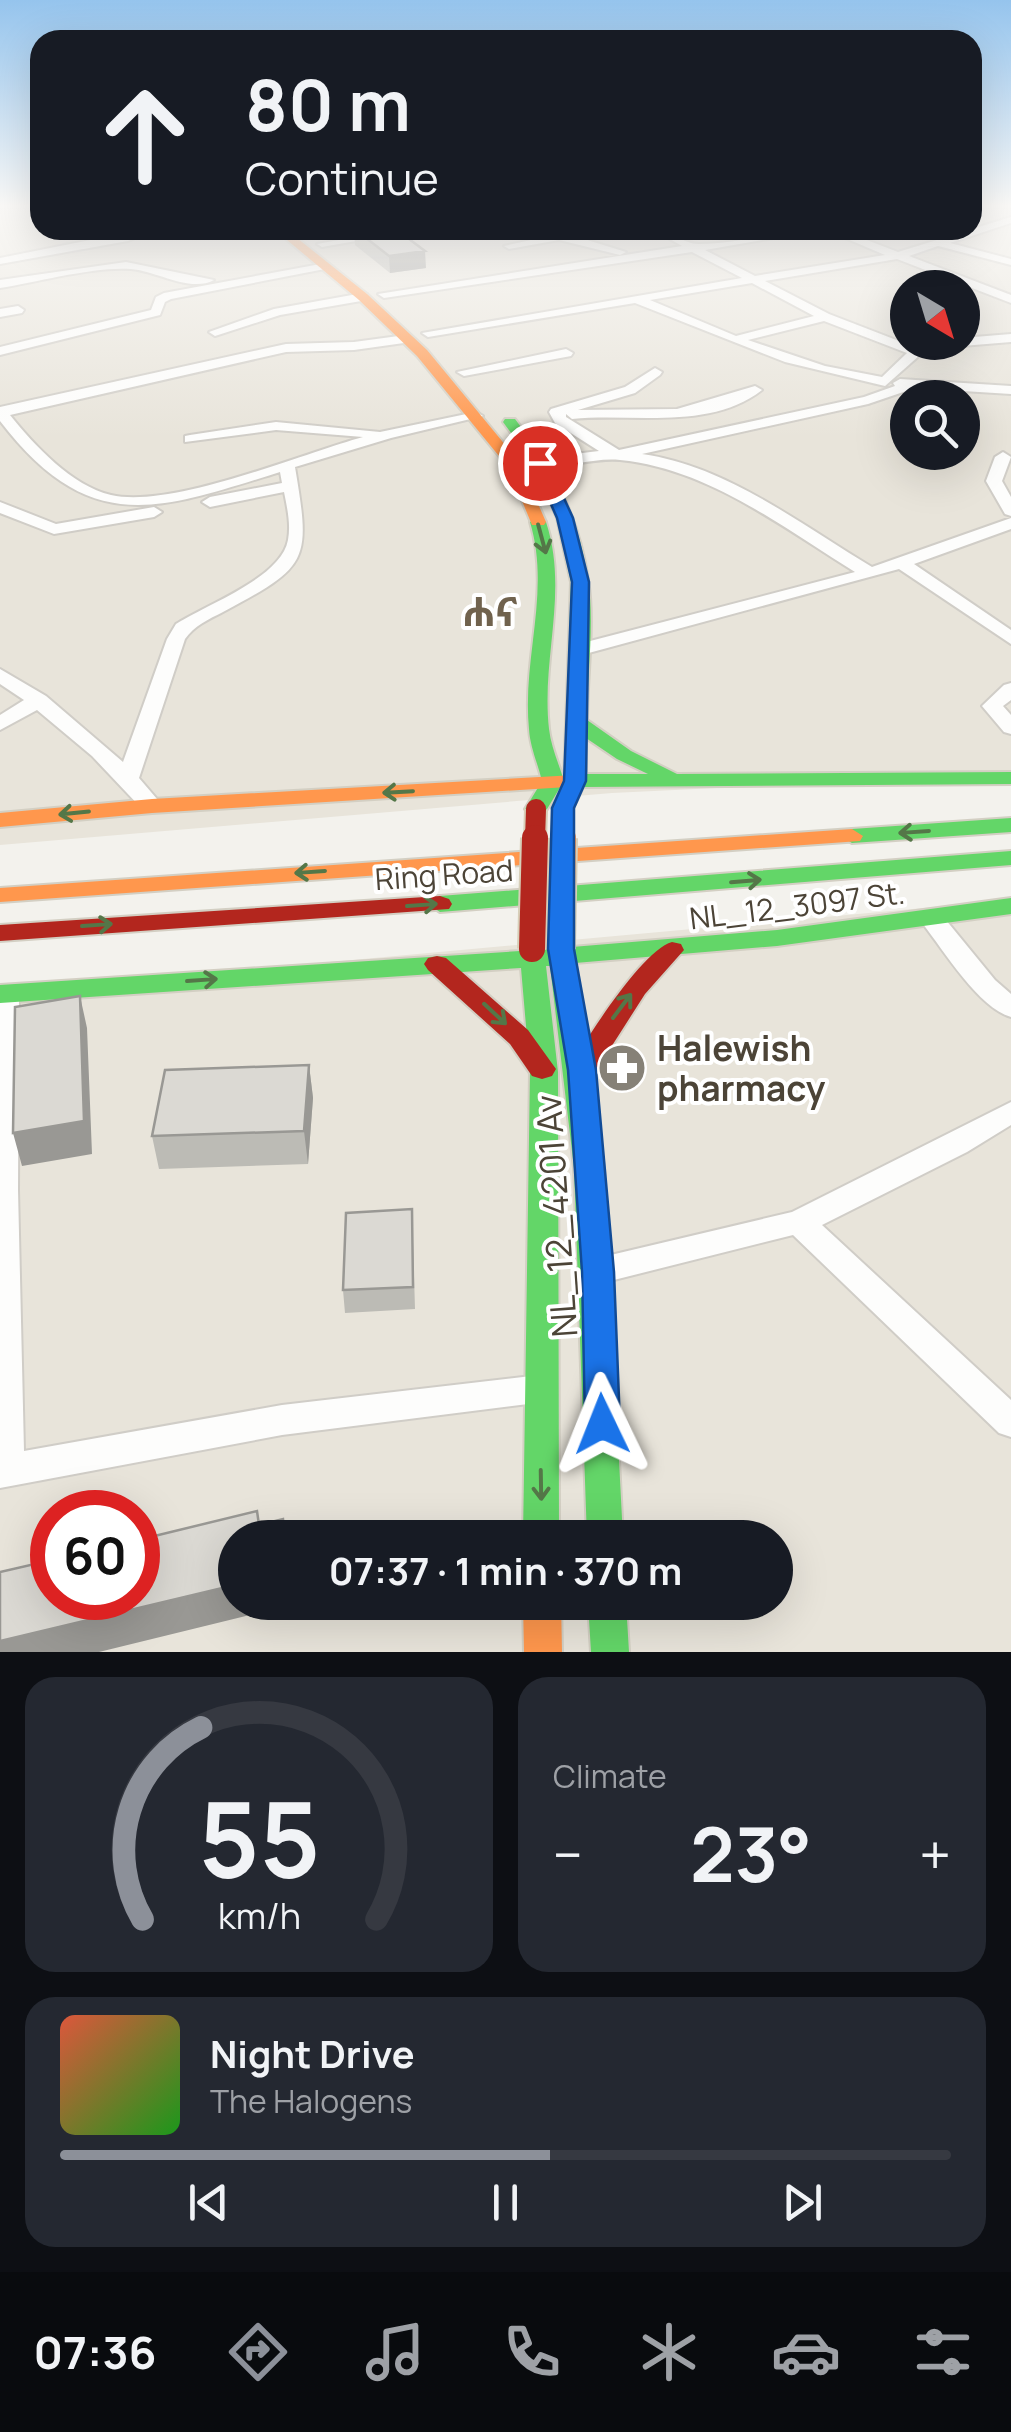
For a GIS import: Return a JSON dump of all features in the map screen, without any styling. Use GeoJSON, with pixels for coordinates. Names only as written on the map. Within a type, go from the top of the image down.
{"type":"FeatureCollection","features":[{"type":"Feature","properties":{"kind":"main road"},"geometry":{"type":"LineString","coordinates":[[359,283],[464,372],[514,466],[546,540],[550,584],[540,728],[564,781]]}},
{"type":"Feature","properties":{"kind":"main road"},"geometry":{"type":"LineString","coordinates":[[417,336],[460,397],[480,404],[540,463],[565,518],[580,582],[578,723],[564,781]]}},
{"type":"Feature","properties":{"kind":"main road"},"geometry":{"type":"LineString","coordinates":[[578,723],[624,755],[678,780]]}},
{"type":"Feature","properties":{"kind":"main road"},"geometry":{"type":"LineString","coordinates":[[0,820],[152,806],[564,781],[1011,778]]}},
{"type":"Feature","properties":{"kind":"main road","name":"NL_12_4201 Av"},"geometry":{"type":"LineString","coordinates":[[564,781],[562,953],[582,1070],[598,1272],[605,1520]]}},
{"type":"Feature","properties":{"kind":"main road","name":"NL_12_4201 Av"},"geometry":{"type":"LineString","coordinates":[[541,1520],[544,1072],[532,954],[536,809],[564,781]]}},
{"type":"Feature","properties":{"kind":"main road","name":"Ring Road"},"geometry":{"type":"LineString","coordinates":[[0,896],[1011,825]]}},
{"type":"Feature","properties":{"kind":"main road","name":"Ring Road"},"geometry":{"type":"LineString","coordinates":[[0,933],[526,899],[1011,858]]}},
{"type":"Feature","properties":{"kind":"main road","name":"NL_12_3097 St."},"geometry":{"type":"LineString","coordinates":[[3,994],[532,954],[672,950],[930,920],[1011,906]]}},
{"type":"Feature","properties":{"kind":"main road"},"geometry":{"type":"LineString","coordinates":[[582,1070],[624,1004],[672,950]]}},
{"type":"Feature","properties":{"kind":"main road"},"geometry":{"type":"LineString","coordinates":[[437,964],[519,1037],[544,1072]]}},
{"type":"Feature","properties":{"kind":"main road"},"geometry":{"type":"LineString","coordinates":[[542,1620],[542,1652]]}},
{"type":"Feature","properties":{"kind":"main road"},"geometry":{"type":"LineString","coordinates":[[608,1620],[610,1652]]}},
{"type":"Feature","properties":{"kind":"street"},"geometry":{"type":"LineString","coordinates":[[209,283],[220,286]]}},
{"type":"Feature","properties":{"kind":"street"},"geometry":{"type":"LineString","coordinates":[[0,351],[149,314],[160,309],[162,298],[227,283]]}},
{"type":"Feature","properties":{"kind":"street"},"geometry":{"type":"LineString","coordinates":[[215,332],[278,312],[450,283]]}},
{"type":"Feature","properties":{"kind":"street"},"geometry":{"type":"LineString","coordinates":[[480,404],[287,466],[176,496],[132,502],[108,500],[92,493],[37,454],[0,412],[286,348],[354,346],[720,283]]}},
{"type":"Feature","properties":{"kind":"street"},"geometry":{"type":"LineString","coordinates":[[759,283],[826,318],[890,342]]}},
{"type":"Feature","properties":{"kind":"street"},"geometry":{"type":"LineString","coordinates":[[971,283],[1011,298]]}},
{"type":"Feature","properties":{"kind":"street"},"geometry":{"type":"LineString","coordinates":[[635,298],[734,340],[887,388]]}},
{"type":"Feature","properties":{"kind":"street"},"geometry":{"type":"LineString","coordinates":[[0,313],[18,310]]}},
{"type":"Feature","properties":{"kind":"street"},"geometry":{"type":"LineString","coordinates":[[734,340],[826,318]]}},
{"type":"Feature","properties":{"kind":"street"},"geometry":{"type":"LineString","coordinates":[[980,341],[1011,338]]}},
{"type":"Feature","properties":{"kind":"street"},"geometry":{"type":"LineString","coordinates":[[464,372],[566,354]]}},
{"type":"Feature","properties":{"kind":"street"},"geometry":{"type":"LineString","coordinates":[[887,388],[910,360]]}},
{"type":"Feature","properties":{"kind":"street"},"geometry":{"type":"LineString","coordinates":[[655,372],[630,390],[556,412],[560,420],[618,455],[682,468],[723,484],[870,574]]}},
{"type":"Feature","properties":{"kind":"street"},"geometry":{"type":"LineString","coordinates":[[540,463],[618,455],[887,388],[914,384],[1011,390]]}},
{"type":"Feature","properties":{"kind":"street"},"geometry":{"type":"LineString","coordinates":[[560,420],[580,414],[635,416],[680,411],[728,401],[754,390]]}},
{"type":"Feature","properties":{"kind":"street"},"geometry":{"type":"LineString","coordinates":[[190,439],[276,426],[388,434]]}},
{"type":"Feature","properties":{"kind":"street"},"geometry":{"type":"LineString","coordinates":[[1004,457],[994,472],[994,480],[1011,510]]}},
{"type":"Feature","properties":{"kind":"street"},"geometry":{"type":"LineString","coordinates":[[128,778],[176,639],[184,628],[261,583],[292,557],[297,541],[287,466]]}},
{"type":"Feature","properties":{"kind":"street"},"geometry":{"type":"LineString","coordinates":[[0,507],[45,528],[65,529],[290,486]]}},
{"type":"Feature","properties":{"kind":"street"},"geometry":{"type":"LineString","coordinates":[[578,650],[870,574],[1011,523]]}},
{"type":"Feature","properties":{"kind":"street"},"geometry":{"type":"LineString","coordinates":[[901,563],[1011,638]]}},
{"type":"Feature","properties":{"kind":"street"},"geometry":{"type":"LineString","coordinates":[[0,675],[39,700],[128,778],[152,806]]}},
{"type":"Feature","properties":{"kind":"street"},"geometry":{"type":"LineString","coordinates":[[1011,688],[992,706],[1011,728]]}},
{"type":"Feature","properties":{"kind":"street"},"geometry":{"type":"LineString","coordinates":[[0,724],[39,700]]}},
{"type":"Feature","properties":{"kind":"street"},"geometry":{"type":"LineString","coordinates":[[930,920],[986,986],[1011,1008]]}},
{"type":"Feature","properties":{"kind":"street"},"geometry":{"type":"LineString","coordinates":[[3,994],[4,1471],[282,1420],[540,1390]]}},
{"type":"Feature","properties":{"kind":"street"},"geometry":{"type":"LineString","coordinates":[[598,1272],[799,1222],[957,1144],[1011,1112]]}},
{"type":"Feature","properties":{"kind":"street"},"geometry":{"type":"LineString","coordinates":[[799,1222],[1011,1422]]}},
{"type":"Feature","properties":{"kind":"shaded area"},"geometry":{"type":"Polygon","coordinates":[[[0,283],[890,283],[890,360],[980,360],[980,283],[1011,283],[1011,774],[612,793],[0,845],[0,283]]]}},
{"type":"Feature","properties":{"kind":"shaded area"},"geometry":{"type":"Polygon","coordinates":[[[1011,900],[1011,1652],[0,1652],[0,992],[1011,900]]]}},
{"type":"Feature","properties":{"kind":"building"},"geometry":{"type":"Polygon","coordinates":[[[80,996],[84,1121],[13,1133],[15,1007],[80,996]]]}},
{"type":"Feature","properties":{"kind":"building"},"geometry":{"type":"Polygon","coordinates":[[[309,1065],[304,1131],[152,1136],[165,1070],[309,1065]]]}},
{"type":"Feature","properties":{"kind":"building"},"geometry":{"type":"Polygon","coordinates":[[[412,1209],[413,1287],[343,1290],[346,1213],[412,1209]]]}},
{"type":"Feature","properties":{"kind":"building"},"geometry":{"type":"Polygon","coordinates":[[[257,1511],[258,1520],[220,1520],[257,1511]]]}},
{"type":"Feature","properties":{"kind":"building"},"geometry":{"type":"Polygon","coordinates":[[[218,1521],[218,1589],[160,1603],[160,1535],[218,1521]]]}},
{"type":"Feature","properties":{"kind":"building"},"geometry":{"type":"Polygon","coordinates":[[[30,1565],[30,1620],[88,1620],[0,1641],[0,1572],[30,1565]]]}},
{"type":"Feature","properties":{"kind":"traffic: fast"},"geometry":{"type":"LineString","coordinates":[[510,422],[541,463],[565,518],[580,582],[575,781],[563,808]]}},
{"type":"Feature","properties":{"kind":"traffic: fast"},"geometry":{"type":"LineString","coordinates":[[536,809],[553,781],[539,729],[549,573],[538,522]]}},
{"type":"Feature","properties":{"kind":"traffic: fast"},"geometry":{"type":"LineString","coordinates":[[578,723],[624,755],[667,775]]}},
{"type":"Feature","properties":{"kind":"traffic: fast"},"geometry":{"type":"LineString","coordinates":[[575,781],[1011,778]]}},
{"type":"Feature","properties":{"kind":"traffic: fast"},"geometry":{"type":"LineString","coordinates":[[852,836],[1011,825]]}},
{"type":"Feature","properties":{"kind":"traffic: fast"},"geometry":{"type":"LineString","coordinates":[[440,904],[1011,858]]}},
{"type":"Feature","properties":{"kind":"traffic: fast"},"geometry":{"type":"LineString","coordinates":[[542,958],[777,938],[1011,906]]}},
{"type":"Feature","properties":{"kind":"traffic: fast"},"geometry":{"type":"LineString","coordinates":[[532,949],[544,1072],[541,1520]]}},
{"type":"Feature","properties":{"kind":"traffic: fast"},"geometry":{"type":"LineString","coordinates":[[561,949],[589,1168],[604,1520]]}},
{"type":"Feature","properties":{"kind":"traffic: fast"},"geometry":{"type":"LineString","coordinates":[[0,994],[531,959]]}},
{"type":"Feature","properties":{"kind":"traffic: fast"},"geometry":{"type":"LineString","coordinates":[[608,1620],[610,1652]]}},
{"type":"Feature","properties":{"kind":"traffic: slow"},"geometry":{"type":"LineString","coordinates":[[346,283],[422,353],[515,466],[538,522]]}},
{"type":"Feature","properties":{"kind":"traffic: slow"},"geometry":{"type":"LineString","coordinates":[[0,820],[152,806],[575,781]]}},
{"type":"Feature","properties":{"kind":"traffic: slow"},"geometry":{"type":"LineString","coordinates":[[561,949],[563,808]]}},
{"type":"Feature","properties":{"kind":"traffic: slow"},"geometry":{"type":"LineString","coordinates":[[0,895],[852,836]]}},
{"type":"Feature","properties":{"kind":"traffic: slow"},"geometry":{"type":"LineString","coordinates":[[542,1620],[543,1652]]}},
{"type":"Feature","properties":{"kind":"traffic: jam"},"geometry":{"type":"LineString","coordinates":[[532,949],[536,809]]}},
{"type":"Feature","properties":{"kind":"traffic: jam"},"geometry":{"type":"LineString","coordinates":[[0,933],[440,904]]}},
{"type":"Feature","properties":{"kind":"traffic: jam"},"geometry":{"type":"LineString","coordinates":[[582,1070],[636,988],[672,950]]}},
{"type":"Feature","properties":{"kind":"traffic: jam"},"geometry":{"type":"LineString","coordinates":[[437,964],[519,1037],[542,1069]]}},
{"type":"Feature","properties":{"kind":"place","name":"Halewish pharmacy"},"geometry":{"type":"Point","coordinates":[622,1068]}},
{"type":"Feature","properties":{"kind":"district","name":"ሐና"},"geometry":{"type":"Point","coordinates":[490,610]}},
{"type":"Feature","properties":{"kind":"route"},"geometry":{"type":"LineString","coordinates":[[540,463],[565,518],[580,582],[575,781],[563,808],[561,949],[582,1070],[598,1272],[602,1424]]}}]}
